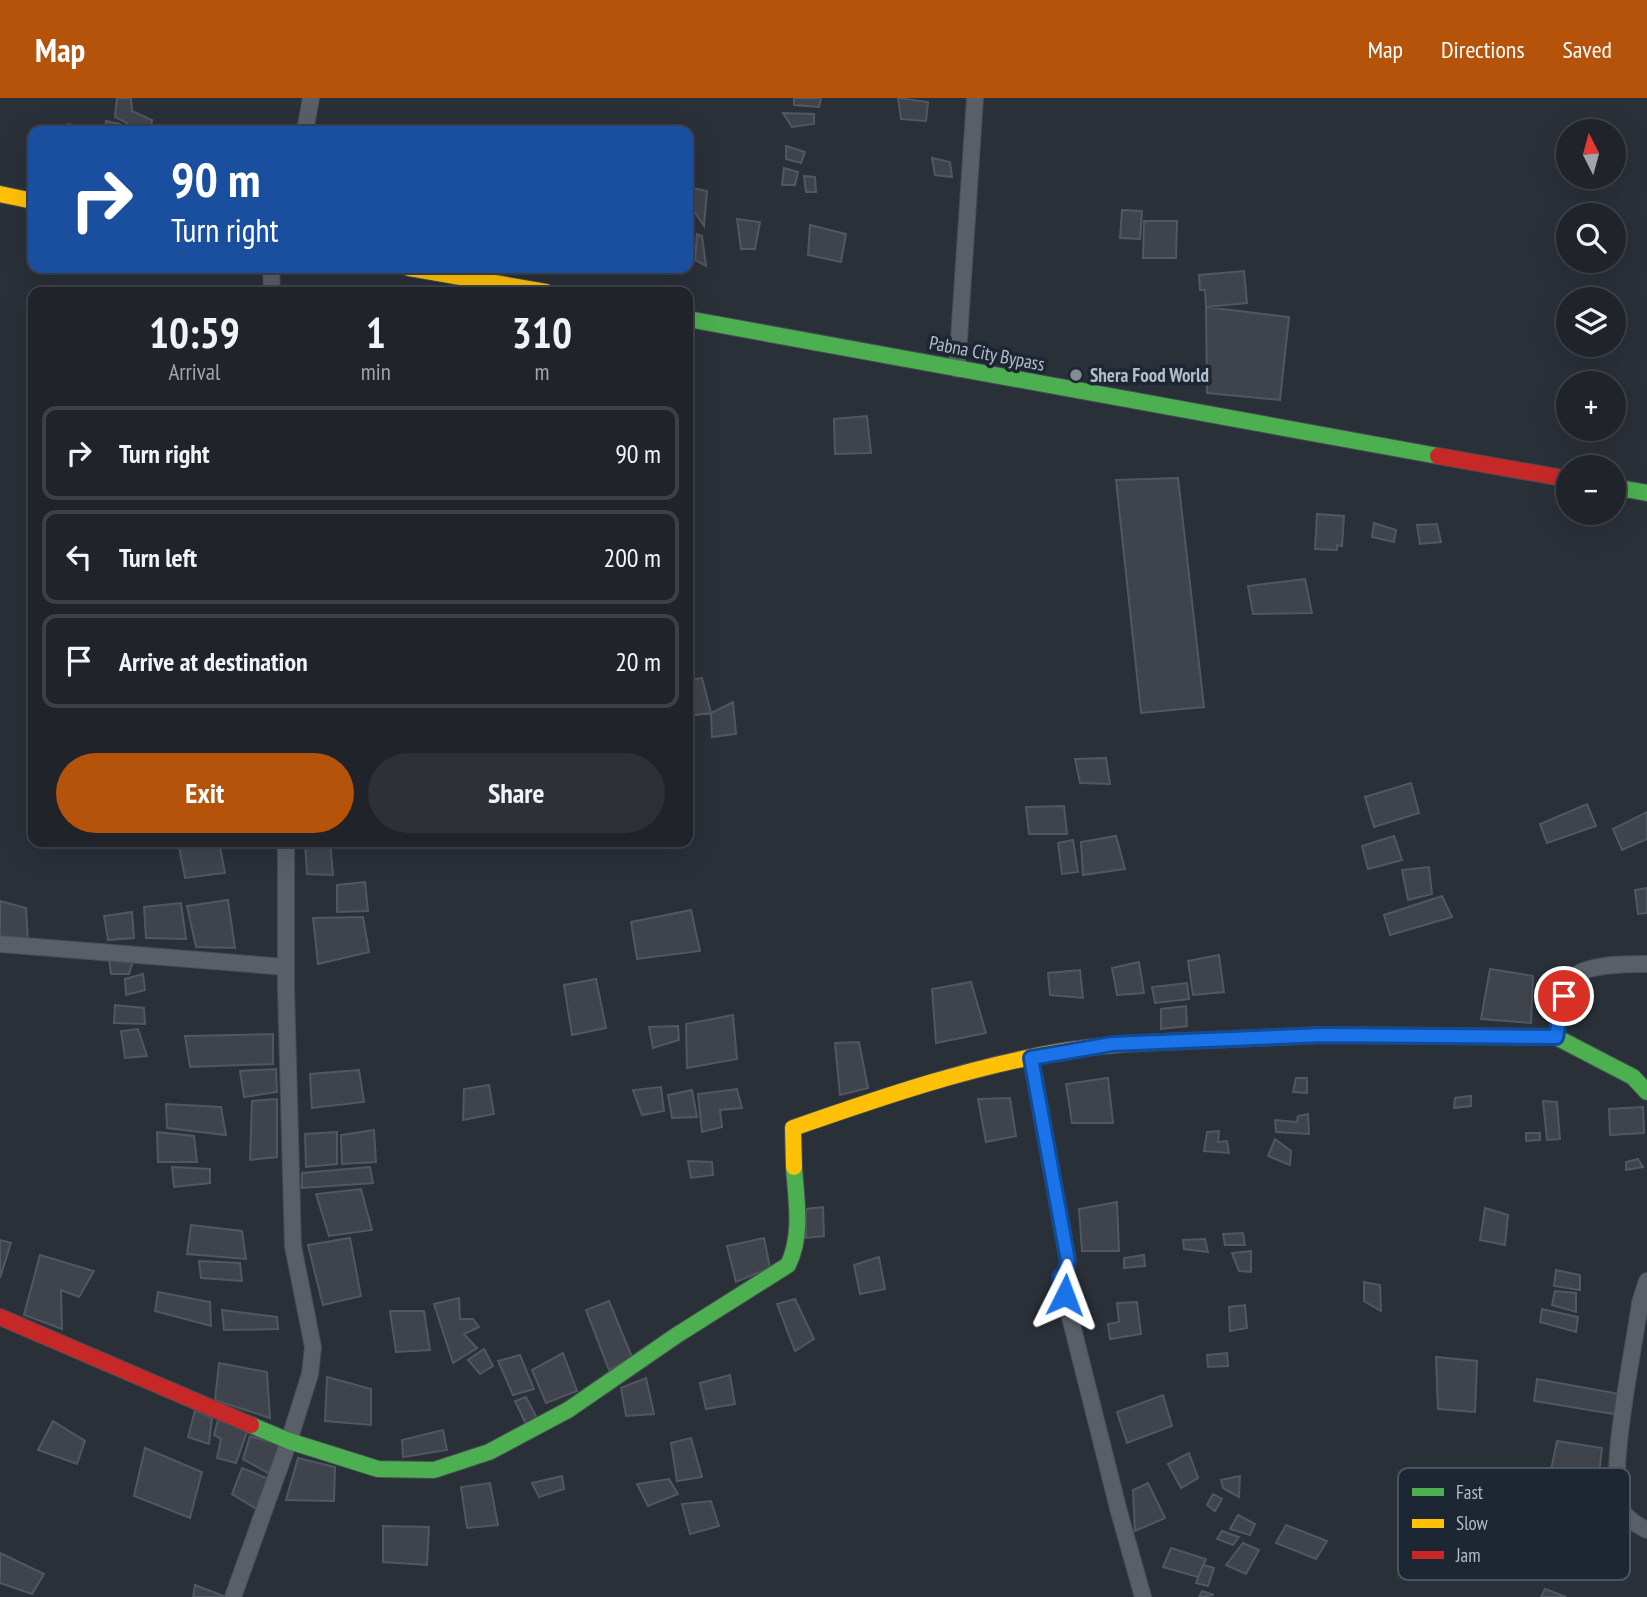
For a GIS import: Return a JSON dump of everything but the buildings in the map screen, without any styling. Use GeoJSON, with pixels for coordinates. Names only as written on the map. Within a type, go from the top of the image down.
{"type":"FeatureCollection","features":[{"type":"Feature","properties":{"kind":"main road"},"geometry":{"type":"LineString","coordinates":[[0,194],[28,200]]}},
{"type":"Feature","properties":{"kind":"main road"},"geometry":{"type":"LineString","coordinates":[[438,273],[517,287]]}},
{"type":"Feature","properties":{"kind":"main road","name":"Pabna City Bypass"},"geometry":{"type":"LineString","coordinates":[[693,319],[1556,477]]}},
{"type":"Feature","properties":{"kind":"main road"},"geometry":{"type":"LineString","coordinates":[[1626,489],[1647,493]]}},
{"type":"Feature","properties":{"kind":"main road"},"geometry":{"type":"LineString","coordinates":[[0,1317],[289,1441],[378,1469],[435,1470],[489,1452],[568,1410],[677,1335],[788,1265],[794,1257],[796,1232],[792,1136],[795,1126],[904,1091],[1031,1058],[1112,1044],[1324,1035],[1556,1037],[1633,1076],[1647,1092]]}},
{"type":"Feature","properties":{"kind":"street"},"geometry":{"type":"LineString","coordinates":[[306,126],[311,98]]}},
{"type":"Feature","properties":{"kind":"street"},"geometry":{"type":"LineString","coordinates":[[957,369],[975,98]]}},
{"type":"Feature","properties":{"kind":"street"},"geometry":{"type":"LineString","coordinates":[[233,1597],[289,1441],[310,1374],[313,1347],[293,1246],[286,967],[286,847]]}},
{"type":"Feature","properties":{"kind":"street"},"geometry":{"type":"LineString","coordinates":[[0,944],[286,967]]}},
{"type":"Feature","properties":{"kind":"street"},"geometry":{"type":"LineString","coordinates":[[1556,1037],[1564,996],[1569,980],[1575,975],[1615,964],[1647,964]]}},
{"type":"Feature","properties":{"kind":"street"},"geometry":{"type":"LineString","coordinates":[[1031,1058],[1068,1261],[1065,1272],[1060,1277],[1143,1597]]}},
{"type":"Feature","properties":{"kind":"street"},"geometry":{"type":"LineString","coordinates":[[1616,1468],[1640,1303],[1647,1281]]}},
{"type":"Feature","properties":{"kind":"street"},"geometry":{"type":"LineString","coordinates":[[1630,1520],[1647,1530]]}},
{"type":"Feature","properties":{"kind":"traffic: fast"},"geometry":{"type":"LineString","coordinates":[[693,320],[1438,456]]}},
{"type":"Feature","properties":{"kind":"traffic: fast"},"geometry":{"type":"LineString","coordinates":[[1626,489],[1647,493]]}},
{"type":"Feature","properties":{"kind":"traffic: fast"},"geometry":{"type":"LineString","coordinates":[[1187,1041],[1324,1035],[1556,1037],[1633,1077],[1647,1092]]}},
{"type":"Feature","properties":{"kind":"traffic: fast"},"geometry":{"type":"LineString","coordinates":[[251,1425],[289,1441],[378,1469],[434,1470],[489,1452],[568,1410],[677,1335],[788,1265],[796,1242],[797,1229],[794,1167]]}},
{"type":"Feature","properties":{"kind":"traffic: slow"},"geometry":{"type":"LineString","coordinates":[[0,194],[28,200]]}},
{"type":"Feature","properties":{"kind":"traffic: slow"},"geometry":{"type":"LineString","coordinates":[[438,273],[517,287]]}},
{"type":"Feature","properties":{"kind":"traffic: slow"},"geometry":{"type":"LineString","coordinates":[[794,1167],[793,1128],[894,1094],[1030,1057],[1110,1045],[1187,1041]]}},
{"type":"Feature","properties":{"kind":"traffic: jam"},"geometry":{"type":"LineString","coordinates":[[1438,456],[1556,477]]}},
{"type":"Feature","properties":{"kind":"traffic: jam"},"geometry":{"type":"LineString","coordinates":[[0,1317],[251,1425]]}},
{"type":"Feature","properties":{"kind":"place","name":"Shera Food World"},"geometry":{"type":"Point","coordinates":[1076,375]}},
{"type":"Feature","properties":{"kind":"route"},"geometry":{"type":"LineString","coordinates":[[1065,1295],[1060,1277],[1065,1272],[1068,1261],[1031,1058],[1112,1044],[1324,1035],[1556,1037],[1564,996]]}}]}
